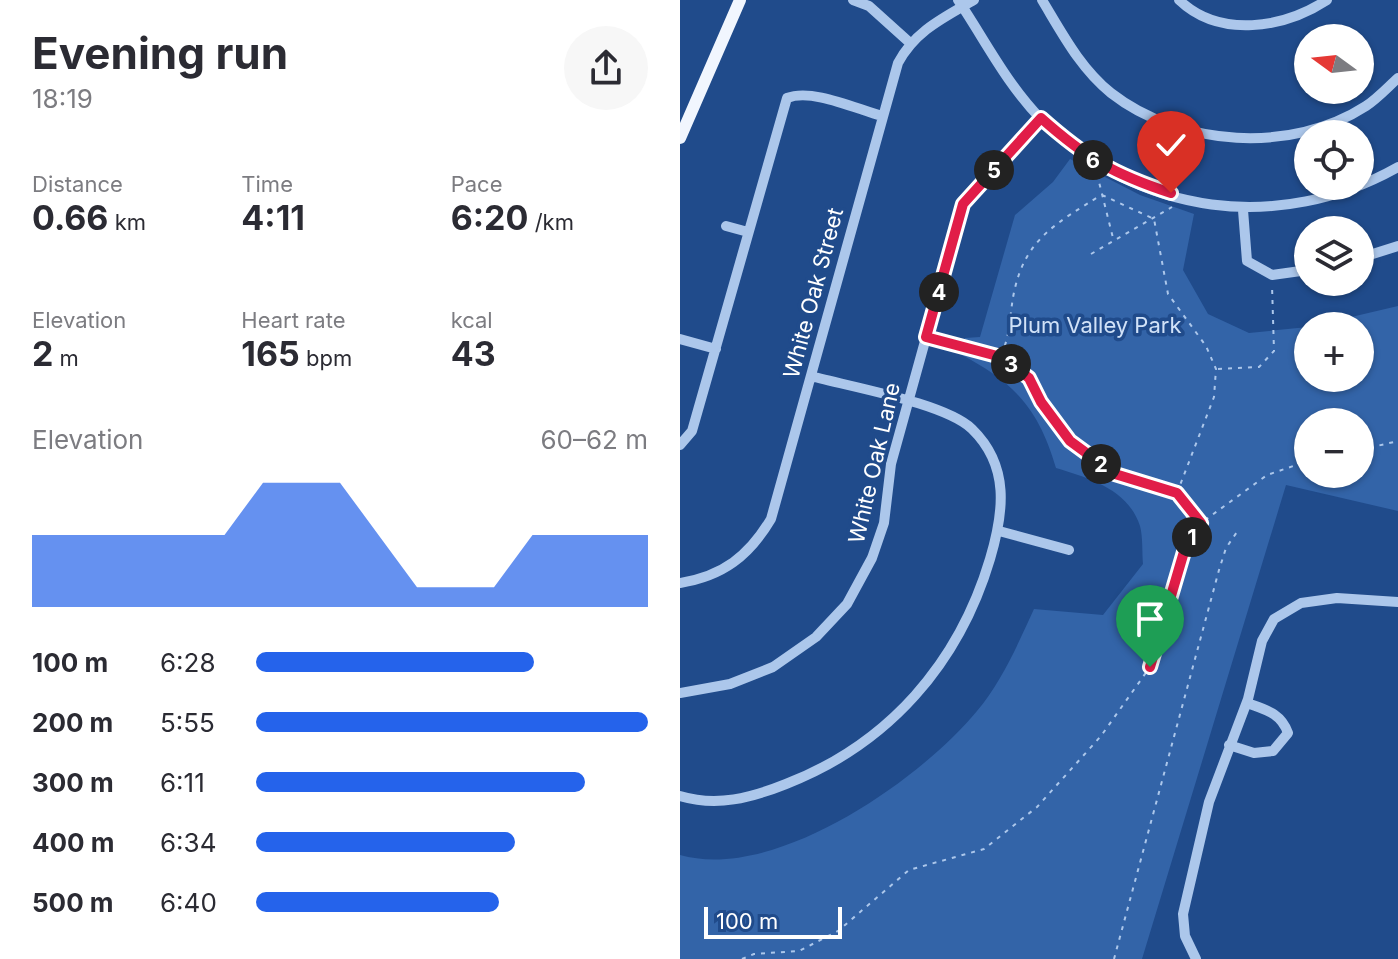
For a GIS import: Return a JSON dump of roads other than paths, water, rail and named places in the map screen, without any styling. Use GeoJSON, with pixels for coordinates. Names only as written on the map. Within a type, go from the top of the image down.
{"type":"FeatureCollection","features":[{"type":"Feature","properties":{"kind":"main road"},"geometry":{"type":"LineString","coordinates":[[680,138],[740,0]]}},
{"type":"Feature","properties":{"kind":"street"},"geometry":{"type":"LineString","coordinates":[[853,0],[869,6],[909,42],[960,3],[974,0]]}},
{"type":"Feature","properties":{"kind":"street"},"geometry":{"type":"LineString","coordinates":[[1042,0],[1074,55],[1111,93],[1153,117],[1191,131],[1234,138],[1297,132],[1366,106],[1398,78]]}},
{"type":"Feature","properties":{"kind":"street"},"geometry":{"type":"LineString","coordinates":[[1179,0],[1213,22],[1258,26],[1302,16],[1327,0]]}},
{"type":"Feature","properties":{"kind":"street"},"geometry":{"type":"LineString","coordinates":[[960,3],[980,40],[1041,118],[1081,153],[1121,177],[1209,205],[1243,210],[1285,207],[1330,196],[1369,183],[1398,167]]}},
{"type":"Feature","properties":{"kind":"street","name":"White Oak Street"},"geometry":{"type":"LineString","coordinates":[[680,583],[724,570],[752,548],[775,508],[882,116],[898,63],[909,42]]}},
{"type":"Feature","properties":{"kind":"street"},"geometry":{"type":"LineString","coordinates":[[681,441],[689,437],[692,431],[787,98],[797,94],[882,116]]}},
{"type":"Feature","properties":{"kind":"street","name":"White Oak Lane"},"geometry":{"type":"LineString","coordinates":[[680,693],[730,684],[773,667],[816,637],[847,604],[879,540],[891,464],[963,204],[1041,118]]}},
{"type":"Feature","properties":{"kind":"street"},"geometry":{"type":"LineString","coordinates":[[1243,210],[1247,261],[1272,275],[1294,272]]}},
{"type":"Feature","properties":{"kind":"street"},"geometry":{"type":"LineString","coordinates":[[726,226],[748,232]]}},
{"type":"Feature","properties":{"kind":"street"},"geometry":{"type":"LineString","coordinates":[[1374,254],[1398,246]]}},
{"type":"Feature","properties":{"kind":"street"},"geometry":{"type":"LineString","coordinates":[[680,339],[716,349]]}},
{"type":"Feature","properties":{"kind":"street"},"geometry":{"type":"LineString","coordinates":[[680,796],[701,803],[741,799],[771,790],[830,764],[879,731],[915,697],[961,634],[983,584],[999,531],[1003,489],[990,452],[971,429],[954,416],[811,376]]}},
{"type":"Feature","properties":{"kind":"street"},"geometry":{"type":"LineString","coordinates":[[999,531],[1069,550]]}},
{"type":"Feature","properties":{"kind":"street"},"geometry":{"type":"LineString","coordinates":[[1196,959],[1185,936],[1183,914],[1209,802],[1247,703],[1262,641],[1274,619],[1301,603],[1313,601],[1337,598],[1398,602]]}},
{"type":"Feature","properties":{"kind":"street"},"geometry":{"type":"LineString","coordinates":[[1229,745],[1254,753],[1273,751],[1283,743],[1288,733],[1284,721],[1274,712],[1247,703]]}},
{"type":"Feature","properties":{"kind":"park label","name":"Plum Valley Park"},"geometry":{"type":"Point","coordinates":[1095,325]}}]}
